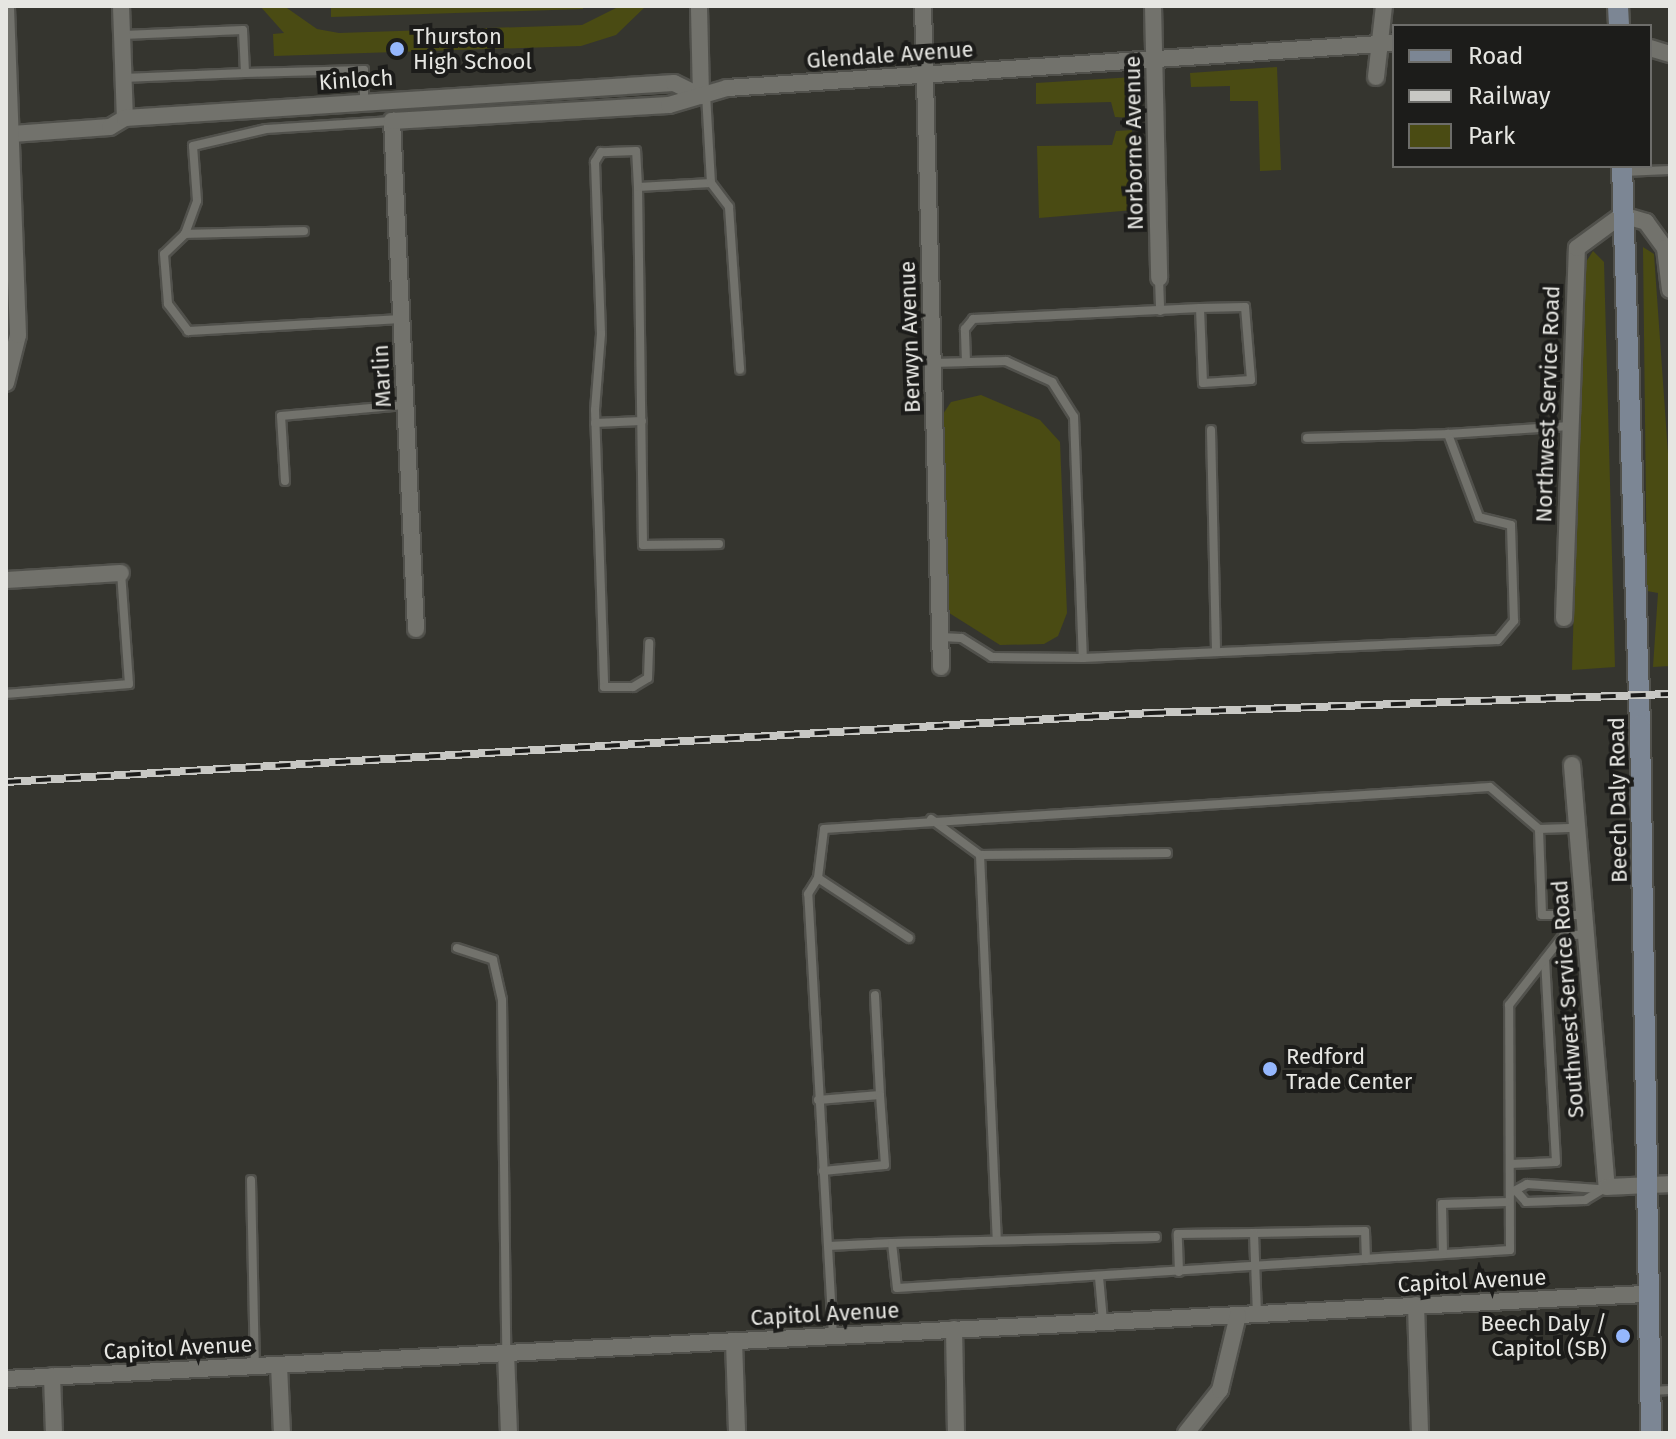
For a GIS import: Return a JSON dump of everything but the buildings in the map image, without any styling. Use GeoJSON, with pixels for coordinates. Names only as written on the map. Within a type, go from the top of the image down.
{"type":"FeatureCollection","features":[{"type":"Feature","properties":{"kind":"main road","name":"Beech Daly Road"},"geometry":{"type":"LineString","coordinates":[[1622,169],[1660,1185],[1646,1294],[1660,1390],[1651,1433]]}},
{"type":"Feature","properties":{"kind":"street"},"geometry":{"type":"LineString","coordinates":[[6,6],[18,335],[6,383]]}},
{"type":"Feature","properties":{"kind":"street"},"geometry":{"type":"LineString","coordinates":[[121,6],[125,118]]}},
{"type":"Feature","properties":{"kind":"street"},"geometry":{"type":"LineString","coordinates":[[699,6],[704,95]]}},
{"type":"Feature","properties":{"kind":"street","name":"Berwyn Avenue"},"geometry":{"type":"LineString","coordinates":[[923,6],[941,667]]}},
{"type":"Feature","properties":{"kind":"street","name":"Norborne Avenue"},"geometry":{"type":"LineString","coordinates":[[1153,6],[1159,278]]}},
{"type":"Feature","properties":{"kind":"street"},"geometry":{"type":"LineString","coordinates":[[1376,77],[1388,44],[1384,6]]}},
{"type":"Feature","properties":{"kind":"street","name":"Glendale Avenue"},"geometry":{"type":"LineString","coordinates":[[392,121],[669,105],[704,95],[924,74],[1388,44]]}},
{"type":"Feature","properties":{"kind":"street","name":"Kinloch"},"geometry":{"type":"LineString","coordinates":[[12,134],[110,127],[125,118],[364,101],[685,83],[704,95]]}},
{"type":"Feature","properties":{"kind":"street","name":"Marlin"},"geometry":{"type":"LineString","coordinates":[[392,121],[416,629]]}},
{"type":"Feature","properties":{"kind":"street"},"geometry":{"type":"LineString","coordinates":[[1622,215],[1646,222],[1665,248],[1669,278]]}},
{"type":"Feature","properties":{"kind":"street","name":"Northwest Service Road"},"geometry":{"type":"LineString","coordinates":[[1564,618],[1574,256],[1587,236],[1622,215]]}},
{"type":"Feature","properties":{"kind":"street"},"geometry":{"type":"LineString","coordinates":[[6,580],[121,573]]}},
{"type":"Feature","properties":{"kind":"street","name":"Southwest Service Road"},"geometry":{"type":"LineString","coordinates":[[1572,765],[1587,934],[1603,1188]]}},
{"type":"Feature","properties":{"kind":"street"},"geometry":{"type":"LineString","coordinates":[[1603,1188],[1660,1185]]}},
{"type":"Feature","properties":{"kind":"street","name":"Capitol Avenue"},"geometry":{"type":"LineString","coordinates":[[6,1379],[1646,1294]]}},
{"type":"Feature","properties":{"kind":"street"},"geometry":{"type":"LineString","coordinates":[[1416,1305],[1420,1433]]}},
{"type":"Feature","properties":{"kind":"street"},"geometry":{"type":"LineString","coordinates":[[1186,1433],[1220,1390],[1238,1315]]}},
{"type":"Feature","properties":{"kind":"street"},"geometry":{"type":"LineString","coordinates":[[954,1329],[956,1433]]}},
{"type":"Feature","properties":{"kind":"street"},"geometry":{"type":"LineString","coordinates":[[734,1341],[737,1433]]}},
{"type":"Feature","properties":{"kind":"street"},"geometry":{"type":"LineString","coordinates":[[506,1352],[509,1433]]}},
{"type":"Feature","properties":{"kind":"street"},"geometry":{"type":"LineString","coordinates":[[279,1365],[282,1433]]}},
{"type":"Feature","properties":{"kind":"street"},"geometry":{"type":"LineString","coordinates":[[52,1376],[54,1433]]}},
{"type":"Feature","properties":{"kind":"lane"},"geometry":{"type":"LineString","coordinates":[[122,35],[243,30],[245,73]]}},
{"type":"Feature","properties":{"kind":"lane"},"geometry":{"type":"LineString","coordinates":[[123,78],[364,70],[364,101]]}},
{"type":"Feature","properties":{"kind":"lane"},"geometry":{"type":"LineString","coordinates":[[704,95],[711,183],[729,207],[740,370]]}},
{"type":"Feature","properties":{"kind":"lane"},"geometry":{"type":"LineString","coordinates":[[392,121],[266,129],[193,146],[197,201],[185,234],[164,254],[168,304],[188,331],[402,319]]}},
{"type":"Feature","properties":{"kind":"lane"},"geometry":{"type":"LineString","coordinates":[[649,643],[648,678],[633,687],[604,687],[595,423],[601,320],[595,162],[601,152],[636,151],[643,545],[719,544]]}},
{"type":"Feature","properties":{"kind":"lane"},"geometry":{"type":"LineString","coordinates":[[1622,169],[1670,170]]}},
{"type":"Feature","properties":{"kind":"lane"},"geometry":{"type":"LineString","coordinates":[[638,187],[711,183]]}},
{"type":"Feature","properties":{"kind":"lane"},"geometry":{"type":"LineString","coordinates":[[185,234],[304,231]]}},
{"type":"Feature","properties":{"kind":"lane"},"geometry":{"type":"LineString","coordinates":[[1159,278],[1160,311]]}},
{"type":"Feature","properties":{"kind":"lane"},"geometry":{"type":"LineString","coordinates":[[966,362],[965,329],[973,319],[1200,308],[1245,307],[1251,380],[1203,383],[1200,308]]}},
{"type":"Feature","properties":{"kind":"lane"},"geometry":{"type":"LineString","coordinates":[[932,363],[1006,361],[1052,382],[1074,417],[1083,658]]}},
{"type":"Feature","properties":{"kind":"lane"},"geometry":{"type":"LineString","coordinates":[[285,481],[281,416],[406,405]]}},
{"type":"Feature","properties":{"kind":"lane"},"geometry":{"type":"LineString","coordinates":[[595,423],[642,421]]}},
{"type":"Feature","properties":{"kind":"lane"},"geometry":{"type":"LineString","coordinates":[[1307,438],[1448,434],[1570,426]]}},
{"type":"Feature","properties":{"kind":"lane"},"geometry":{"type":"LineString","coordinates":[[1211,430],[1216,651]]}},
{"type":"Feature","properties":{"kind":"lane"},"geometry":{"type":"LineString","coordinates":[[941,637],[961,638],[992,657],[1083,658],[1498,640],[1514,621],[1511,525],[1479,517],[1448,434]]}},
{"type":"Feature","properties":{"kind":"lane"},"geometry":{"type":"LineString","coordinates":[[6,694],[129,684],[121,573]]}},
{"type":"Feature","properties":{"kind":"lane"},"geometry":{"type":"LineString","coordinates":[[833,1336],[808,894],[818,878],[824,829],[931,819],[1490,787],[1539,829],[1577,828]]}},
{"type":"Feature","properties":{"kind":"lane"},"geometry":{"type":"LineString","coordinates":[[931,819],[980,855],[1167,853]]}},
{"type":"Feature","properties":{"kind":"lane"},"geometry":{"type":"LineString","coordinates":[[1539,829],[1542,915],[1585,915]]}},
{"type":"Feature","properties":{"kind":"lane"},"geometry":{"type":"LineString","coordinates":[[980,855],[997,1240]]}},
{"type":"Feature","properties":{"kind":"lane"},"geometry":{"type":"LineString","coordinates":[[818,878],[909,938]]}},
{"type":"Feature","properties":{"kind":"lane"},"geometry":{"type":"LineString","coordinates":[[892,1243],[897,1288],[1510,1250],[1509,1005],[1563,936],[1587,934]]}},
{"type":"Feature","properties":{"kind":"lane"},"geometry":{"type":"LineString","coordinates":[[457,948],[493,960],[502,1000],[506,1352]]}},
{"type":"Feature","properties":{"kind":"lane"},"geometry":{"type":"LineString","coordinates":[[1510,1164],[1556,1162],[1545,958]]}},
{"type":"Feature","properties":{"kind":"lane"},"geometry":{"type":"LineString","coordinates":[[823,1171],[885,1165],[875,995]]}},
{"type":"Feature","properties":{"kind":"lane"},"geometry":{"type":"LineString","coordinates":[[818,1100],[880,1095]]}},
{"type":"Feature","properties":{"kind":"lane"},"geometry":{"type":"LineString","coordinates":[[251,1180],[255,1366]]}},
{"type":"Feature","properties":{"kind":"lane"},"geometry":{"type":"LineString","coordinates":[[1443,1253],[1442,1204],[1511,1195],[1527,1184],[1603,1188]]}},
{"type":"Feature","properties":{"kind":"lane"},"geometry":{"type":"LineString","coordinates":[[1511,1195],[1526,1202],[1585,1200],[1603,1188]]}},
{"type":"Feature","properties":{"kind":"lane"},"geometry":{"type":"LineString","coordinates":[[1179,1272],[1178,1234],[1365,1231],[1366,1259]]}},
{"type":"Feature","properties":{"kind":"lane"},"geometry":{"type":"LineString","coordinates":[[1254,1233],[1257,1314]]}},
{"type":"Feature","properties":{"kind":"lane"},"geometry":{"type":"LineString","coordinates":[[828,1246],[1156,1237]]}},
{"type":"Feature","properties":{"kind":"lane"},"geometry":{"type":"LineString","coordinates":[[1099,1277],[1103,1321]]}},
{"type":"Feature","properties":{"kind":"green space"},"geometry":{"type":"Polygon","coordinates":[[[260,6],[284,6],[317,29],[339,33],[582,25],[620,6],[646,6],[616,35],[581,46],[274,56],[273,34],[284,33],[260,6]]]}},
{"type":"Feature","properties":{"kind":"green space"},"geometry":{"type":"Polygon","coordinates":[[[331,6],[583,6],[583,9],[331,17],[331,6]]]}},
{"type":"Feature","properties":{"kind":"green space"},"geometry":{"type":"Polygon","coordinates":[[[1277,67],[1281,170],[1260,171],[1258,101],[1230,101],[1230,86],[1191,87],[1190,73],[1277,67]]]}},
{"type":"Feature","properties":{"kind":"green space"},"geometry":{"type":"Polygon","coordinates":[[[1134,77],[1131,118],[1115,117],[1111,102],[1036,104],[1036,83],[1134,77]]]}},
{"type":"Feature","properties":{"kind":"green space"},"geometry":{"type":"Polygon","coordinates":[[[1132,130],[1134,210],[1039,218],[1037,146],[1112,145],[1116,131],[1132,130]]]}},
{"type":"Feature","properties":{"kind":"green space"},"geometry":{"type":"Polygon","coordinates":[[[1643,247],[1654,254],[1670,482],[1670,666],[1653,667],[1658,593],[1647,591],[1643,247]]]}},
{"type":"Feature","properties":{"kind":"green space"},"geometry":{"type":"Polygon","coordinates":[[[1593,251],[1604,262],[1615,667],[1572,670],[1584,265],[1593,251]]]}},
{"type":"Feature","properties":{"kind":"green space"},"geometry":{"type":"Polygon","coordinates":[[[981,395],[1040,420],[1060,442],[1067,613],[1058,636],[1044,644],[1000,645],[946,611],[941,417],[951,402],[981,395]]]}},
{"type":"Feature","properties":{"kind":"railway"},"geometry":{"type":"LineString","coordinates":[[6,782],[1151,713],[1670,694]]}},
{"type":"Feature","properties":{"kind":"place","name":"Thurston High School"},"geometry":{"type":"Point","coordinates":[397,49]}},
{"type":"Feature","properties":{"kind":"place","name":"Redford Trade Center"},"geometry":{"type":"Point","coordinates":[1270,1069]}},
{"type":"Feature","properties":{"kind":"place","name":"Beech Daly / Capitol (SB)"},"geometry":{"type":"Point","coordinates":[1623,1336]}}]}
